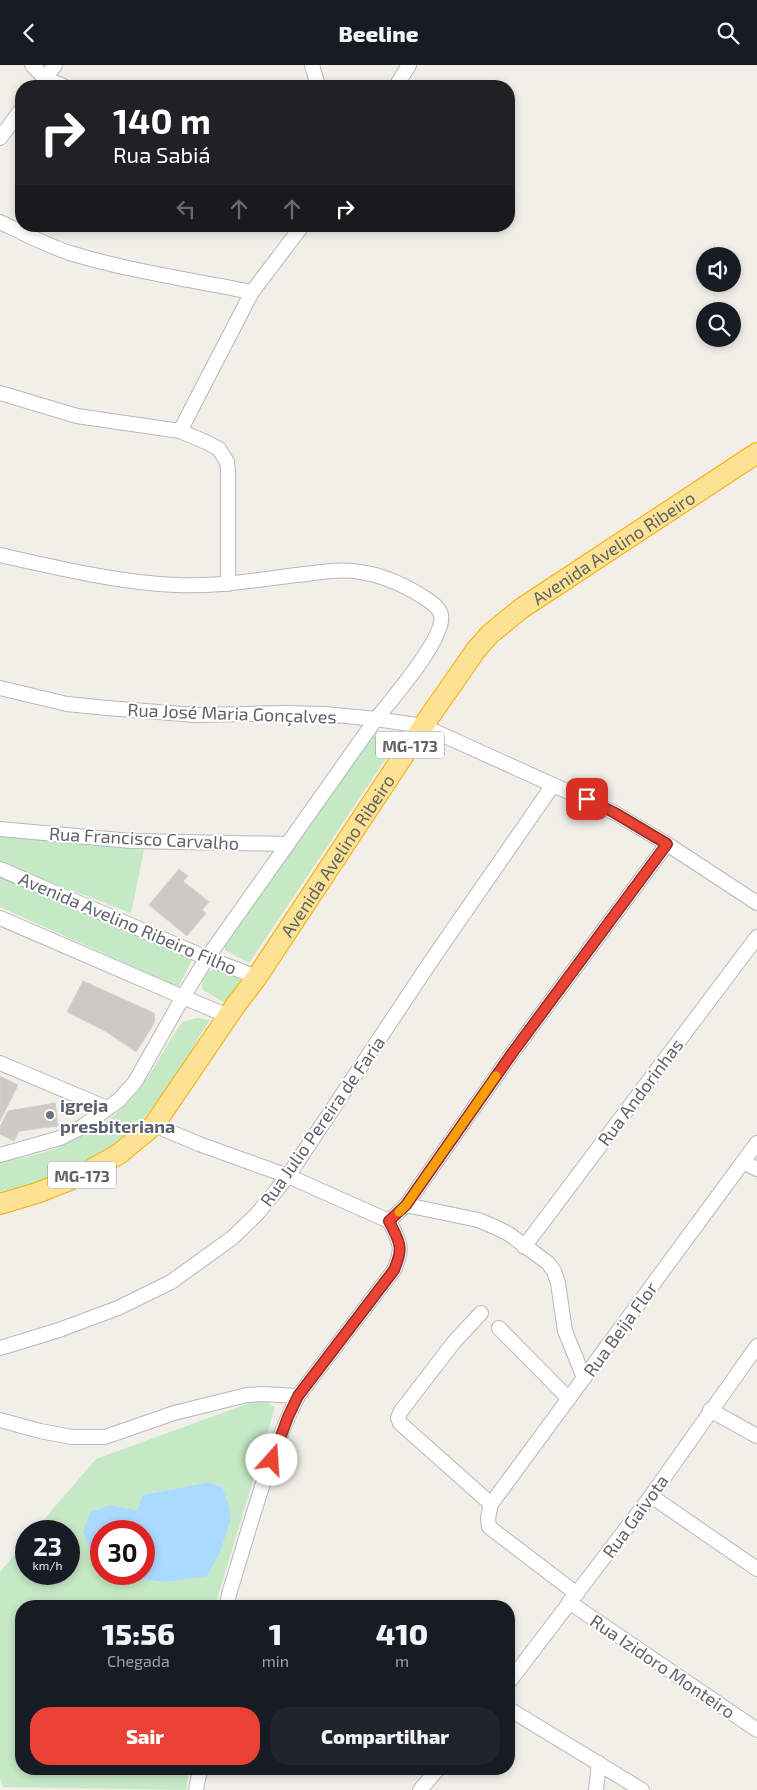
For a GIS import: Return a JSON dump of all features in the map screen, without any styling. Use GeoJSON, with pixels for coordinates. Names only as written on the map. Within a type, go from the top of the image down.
{"type":"FeatureCollection","features":[{"type":"Feature","properties":{"kind":"highway","name":"Avenida Avelino Ribeiro"},"geometry":{"type":"LineString","coordinates":[[0,1204],[37,1193],[80,1176],[119,1154],[154,1125],[228,1016],[257,977],[423,726],[476,650],[490,635],[522,608],[757,453]]}},
{"type":"Feature","properties":{"kind":"street"},"geometry":{"type":"LineString","coordinates":[[32,65],[42,80]]}},
{"type":"Feature","properties":{"kind":"street"},"geometry":{"type":"LineString","coordinates":[[44,80],[55,65]]}},
{"type":"Feature","properties":{"kind":"street"},"geometry":{"type":"LineString","coordinates":[[312,65],[316,80]]}},
{"type":"Feature","properties":{"kind":"street"},"geometry":{"type":"LineString","coordinates":[[400,80],[409,65]]}},
{"type":"Feature","properties":{"kind":"street"},"geometry":{"type":"LineString","coordinates":[[0,138],[15,118]]}},
{"type":"Feature","properties":{"kind":"street"},"geometry":{"type":"LineString","coordinates":[[0,222],[15,229]]}},
{"type":"Feature","properties":{"kind":"street"},"geometry":{"type":"LineString","coordinates":[[21,232],[68,252],[106,263],[252,292]]}},
{"type":"Feature","properties":{"kind":"street"},"geometry":{"type":"LineString","coordinates":[[180,431],[252,292],[297,232]]}},
{"type":"Feature","properties":{"kind":"street"},"geometry":{"type":"LineString","coordinates":[[0,393],[77,416],[180,431],[218,449],[227,462],[228,583]]}},
{"type":"Feature","properties":{"kind":"street"},"geometry":{"type":"LineString","coordinates":[[0,555],[86,574],[135,582],[177,585],[228,583],[337,571],[359,571],[406,587],[437,607],[441,612],[440,629],[433,645],[376,719],[207,958],[183,997]]}},
{"type":"Feature","properties":{"kind":"street","name":"Rua José Maria Gonçalves"},"geometry":{"type":"LineString","coordinates":[[0,688],[67,703],[116,709],[196,715],[325,714],[423,726],[615,813],[667,844],[757,903]]}},
{"type":"Feature","properties":{"kind":"street","name":"Rua Julio Pereira de Faria"},"geometry":{"type":"LineString","coordinates":[[0,1348],[118,1309],[171,1282],[232,1238],[257,1213],[288,1176],[429,965],[553,785]]}},
{"type":"Feature","properties":{"kind":"street","name":"Rua Francisco Carvalho"},"geometry":{"type":"LineString","coordinates":[[0,829],[131,841],[288,844]]}},
{"type":"Feature","properties":{"kind":"street"},"geometry":{"type":"LineString","coordinates":[[389,1221],[406,1205],[513,1052],[667,844]]}},
{"type":"Feature","properties":{"kind":"street","name":"Avenida Avelino Ribeiro Filho"},"geometry":{"type":"LineString","coordinates":[[0,869],[207,958],[257,977]]}},
{"type":"Feature","properties":{"kind":"street"},"geometry":{"type":"LineString","coordinates":[[0,918],[228,1016]]}},
{"type":"Feature","properties":{"kind":"street","name":"Rua Andorinhas"},"geometry":{"type":"LineString","coordinates":[[524,1247],[757,937]]}},
{"type":"Feature","properties":{"kind":"street","name":"MG-173"},"geometry":{"type":"LineString","coordinates":[[0,1155],[60,1137],[82,1127],[119,1100],[135,1081],[183,997]]}},
{"type":"Feature","properties":{"kind":"street"},"geometry":{"type":"LineString","coordinates":[[0,1063],[107,1108]]}},
{"type":"Feature","properties":{"kind":"street"},"geometry":{"type":"LineString","coordinates":[[154,1125],[199,1144],[288,1176],[389,1221],[400,1242],[400,1257],[394,1270],[298,1396],[278,1443],[228,1600]]}},
{"type":"Feature","properties":{"kind":"street","name":"Rua Beija Flor"},"geometry":{"type":"LineString","coordinates":[[488,1518],[491,1504],[757,1143]]}},
{"type":"Feature","properties":{"kind":"street"},"geometry":{"type":"LineString","coordinates":[[743,1162],[757,1169]]}},
{"type":"Feature","properties":{"kind":"street"},"geometry":{"type":"LineString","coordinates":[[406,1205],[478,1221],[510,1235],[548,1263],[554,1271],[558,1283],[565,1331],[584,1378]]}},
{"type":"Feature","properties":{"kind":"street"},"geometry":{"type":"LineString","coordinates":[[482,1313],[454,1342],[401,1411],[398,1418],[400,1423],[491,1504]]}},
{"type":"Feature","properties":{"kind":"street"},"geometry":{"type":"LineString","coordinates":[[499,1328],[569,1399]]}},
{"type":"Feature","properties":{"kind":"street","name":"Rua Gaivota"},"geometry":{"type":"LineString","coordinates":[[515,1674],[651,1496],[757,1347]]}},
{"type":"Feature","properties":{"kind":"street"},"geometry":{"type":"LineString","coordinates":[[0,1420],[40,1431],[72,1437],[105,1437],[174,1413],[247,1395],[298,1396]]}},
{"type":"Feature","properties":{"kind":"street"},"geometry":{"type":"LineString","coordinates":[[710,1411],[757,1436]]}},
{"type":"Feature","properties":{"kind":"street"},"geometry":{"type":"LineString","coordinates":[[651,1496],[757,1569]]}},
{"type":"Feature","properties":{"kind":"street","name":"Rua Izidoro Monteiro"},"geometry":{"type":"LineString","coordinates":[[488,1518],[489,1527],[573,1598],[757,1730]]}},
{"type":"Feature","properties":{"kind":"street"},"geometry":{"type":"LineString","coordinates":[[515,1713],[642,1790]]}},
{"type":"Feature","properties":{"kind":"street"},"geometry":{"type":"LineString","coordinates":[[596,1790],[600,1763]]}},
{"type":"Feature","properties":{"kind":"street"},"geometry":{"type":"LineString","coordinates":[[196,1790],[199,1775]]}},
{"type":"Feature","properties":{"kind":"street"},"geometry":{"type":"LineString","coordinates":[[420,1790],[433,1775]]}},
{"type":"Feature","properties":{"kind":"green space"},"geometry":{"type":"Polygon","coordinates":[[[394,732],[403,733],[249,963],[225,950],[224,945],[369,738],[394,732]]]}},
{"type":"Feature","properties":{"kind":"green space"},"geometry":{"type":"Polygon","coordinates":[[[0,836],[144,850],[131,913],[0,863],[0,836]]]}},
{"type":"Feature","properties":{"kind":"green space"},"geometry":{"type":"Polygon","coordinates":[[[0,876],[193,958],[178,987],[0,907],[0,876]]]}},
{"type":"Feature","properties":{"kind":"green space"},"geometry":{"type":"Polygon","coordinates":[[[216,969],[241,979],[225,1003],[203,990],[202,982],[204,976],[216,969]]]}},
{"type":"Feature","properties":{"kind":"green space"},"geometry":{"type":"Polygon","coordinates":[[[197,1018],[210,1020],[159,1100],[122,1138],[108,1149],[77,1167],[39,1182],[0,1192],[0,1163],[52,1150],[71,1142],[104,1123],[124,1106],[141,1087],[182,1022],[197,1018]]]}},
{"type":"Feature","properties":{"kind":"green space"},"geometry":{"type":"Polygon","coordinates":[[[261,1399],[275,1407],[217,1600],[15,1600],[15,1775],[188,1775],[186,1790],[3,1787],[0,1778],[0,1572],[15,1554],[15,1585],[80,1585],[80,1520],[43,1520],[96,1459],[261,1399]]]}},
{"type":"Feature","properties":{"kind":"water"},"geometry":{"type":"Polygon","coordinates":[[[209,1482],[222,1487],[231,1518],[220,1552],[207,1576],[165,1582],[155,1581],[155,1520],[90,1520],[90,1548],[83,1532],[90,1512],[110,1505],[137,1510],[143,1495],[209,1482]]]}},
{"type":"Feature","properties":{"kind":"building"},"geometry":{"type":"Polygon","coordinates":[[[179,869],[188,876],[183,881],[209,902],[202,910],[206,913],[187,936],[149,905],[179,869]]]}},
{"type":"Feature","properties":{"kind":"building"},"geometry":{"type":"Polygon","coordinates":[[[83,981],[154,1013],[155,1020],[152,1027],[136,1052],[107,1032],[67,1012],[83,981]]]}},
{"type":"Feature","properties":{"kind":"building"},"geometry":{"type":"Polygon","coordinates":[[[0,1076],[18,1085],[0,1121],[0,1076]]]}},
{"type":"Feature","properties":{"kind":"building"},"geometry":{"type":"Polygon","coordinates":[[[55,1103],[58,1126],[19,1131],[14,1141],[0,1134],[0,1127],[8,1111],[55,1103]]]}},
{"type":"Feature","properties":{"kind":"slow traffic"},"geometry":{"type":"LineString","coordinates":[[399,1212],[406,1205],[496,1076]]}},
{"type":"Feature","properties":{"kind":"place","name":"igreja presbiteriana"},"geometry":{"type":"Point","coordinates":[50,1115]}},
{"type":"Feature","properties":{"kind":"route"},"geometry":{"type":"LineString","coordinates":[[272,1460],[298,1396],[394,1270],[400,1257],[400,1242],[389,1221],[406,1205],[513,1052],[667,844],[615,813],[587,799]]}}]}
